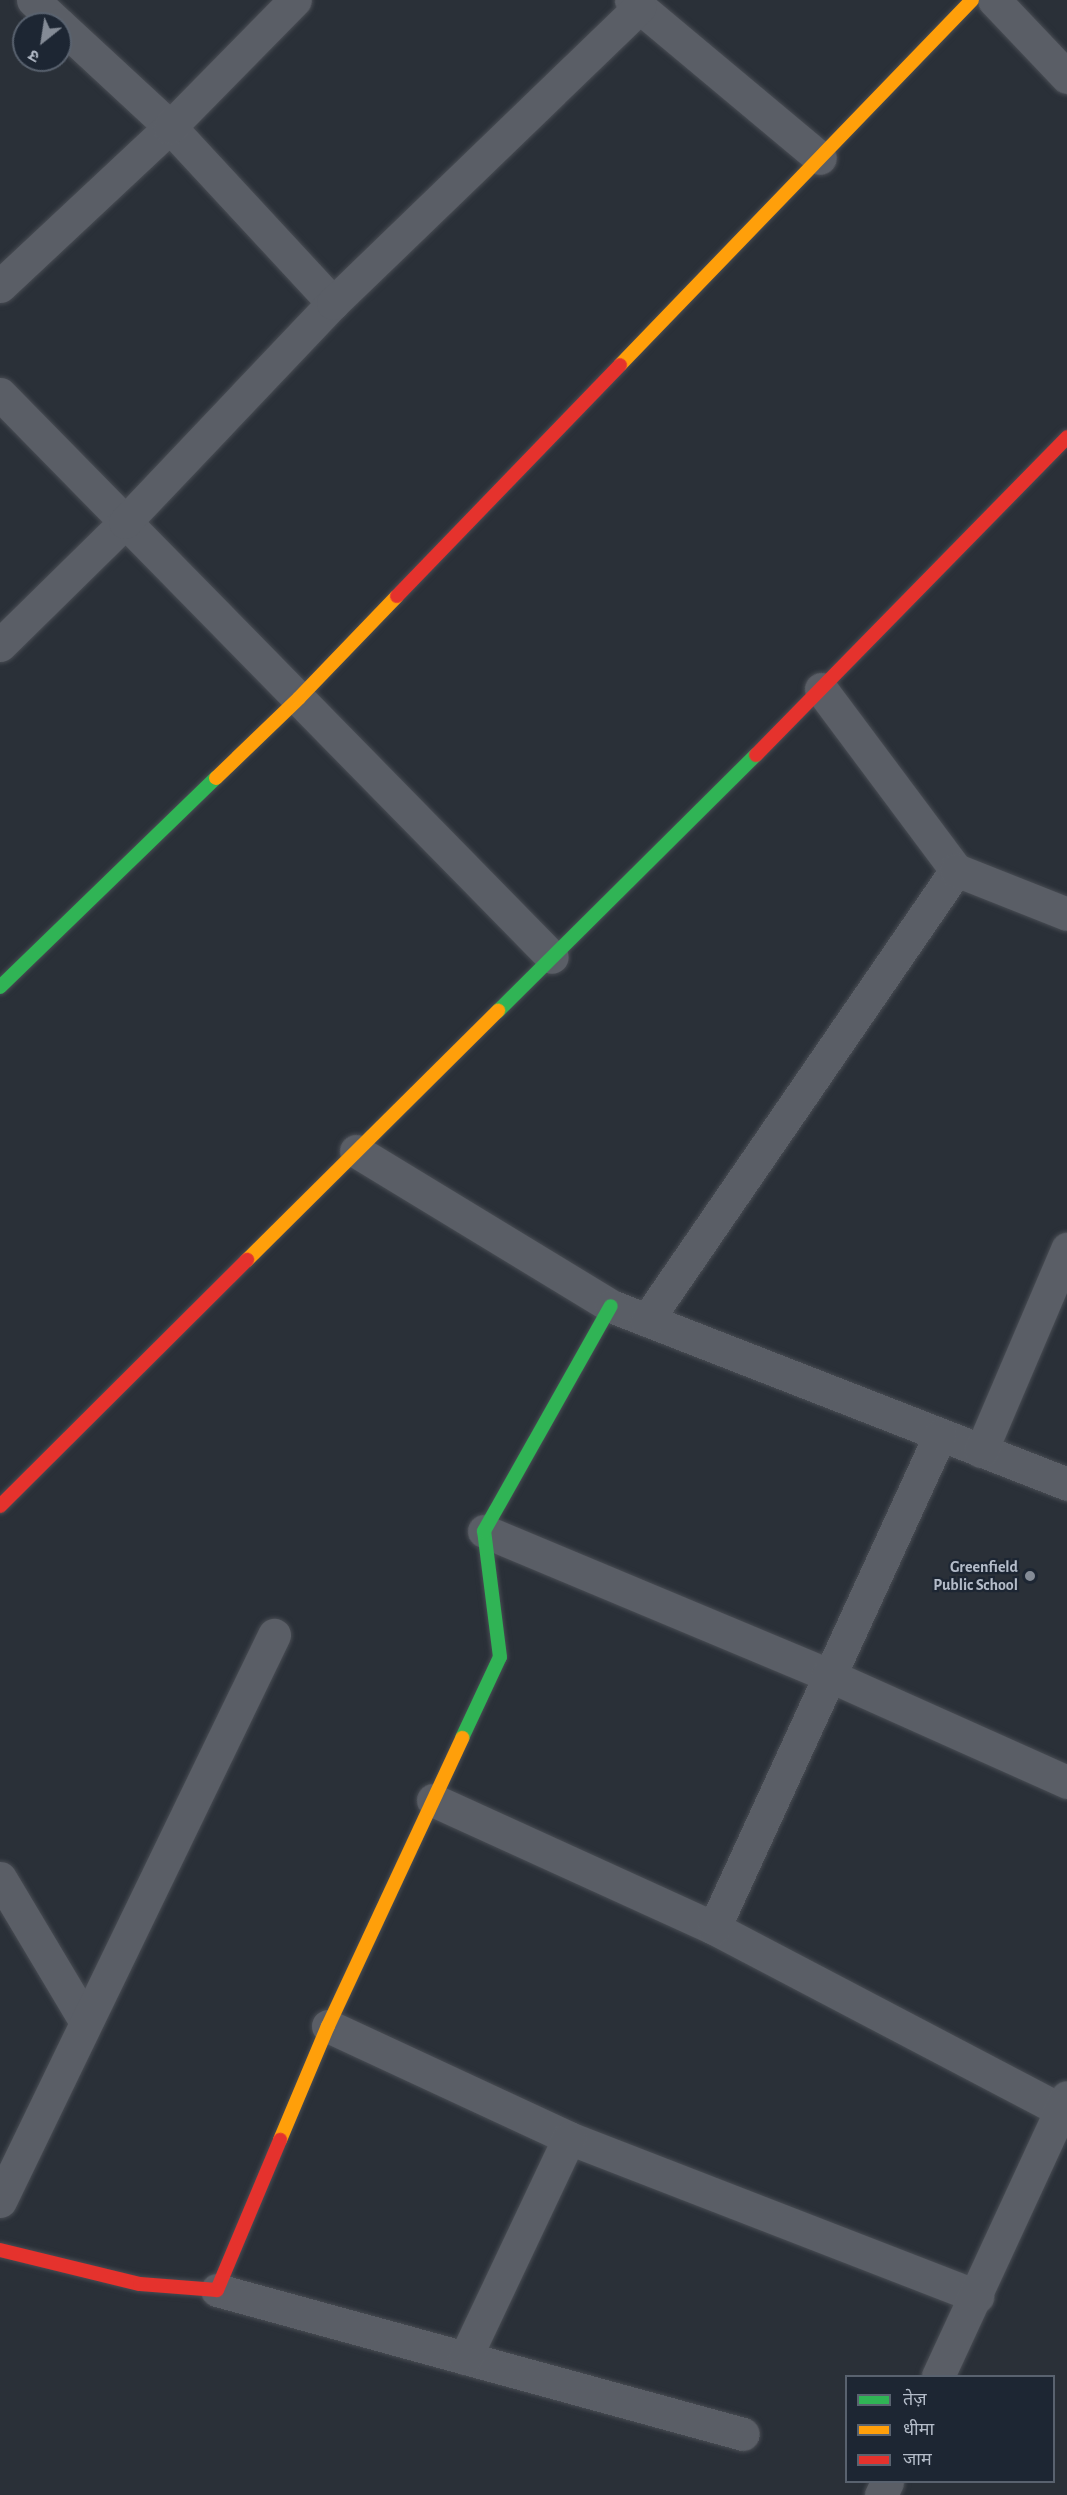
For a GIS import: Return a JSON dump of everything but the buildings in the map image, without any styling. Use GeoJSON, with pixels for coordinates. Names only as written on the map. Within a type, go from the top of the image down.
{"type":"FeatureCollection","features":[{"type":"Feature","properties":{"kind":"street"},"geometry":{"type":"LineString","coordinates":[[33,0],[46,12]]}},
{"type":"Feature","properties":{"kind":"street"},"geometry":{"type":"LineString","coordinates":[[0,286],[170,127],[295,0]]}},
{"type":"Feature","properties":{"kind":"street"},"geometry":{"type":"LineString","coordinates":[[0,987],[299,698],[972,0]]}},
{"type":"Feature","properties":{"kind":"street"},"geometry":{"type":"LineString","coordinates":[[994,0],[1067,77]]}},
{"type":"Feature","properties":{"kind":"street"},"geometry":{"type":"LineString","coordinates":[[0,645],[125,522],[333,303],[636,4],[820,158]]}},
{"type":"Feature","properties":{"kind":"street"},"geometry":{"type":"LineString","coordinates":[[72,35],[170,127],[333,303]]}},
{"type":"Feature","properties":{"kind":"street"},"geometry":{"type":"LineString","coordinates":[[0,394],[552,957]]}},
{"type":"Feature","properties":{"kind":"street"},"geometry":{"type":"LineString","coordinates":[[0,1506],[821,689],[1067,437]]}},
{"type":"Feature","properties":{"kind":"street"},"geometry":{"type":"LineString","coordinates":[[821,689],[956,870],[1067,914]]}},
{"type":"Feature","properties":{"kind":"street"},"geometry":{"type":"LineString","coordinates":[[647,1320],[956,870]]}},
{"type":"Feature","properties":{"kind":"street"},"geometry":{"type":"LineString","coordinates":[[356,1151],[611,1305],[1067,1485]]}},
{"type":"Feature","properties":{"kind":"street"},"geometry":{"type":"LineString","coordinates":[[981,1451],[1067,1249]]}},
{"type":"Feature","properties":{"kind":"street"},"geometry":{"type":"LineString","coordinates":[[217,2290],[328,2026],[500,1656],[484,1531],[611,1305]]}},
{"type":"Feature","properties":{"kind":"street"},"geometry":{"type":"LineString","coordinates":[[714,1928],[940,1435]]}},
{"type":"Feature","properties":{"kind":"street"},"geometry":{"type":"LineString","coordinates":[[484,1531],[828,1675],[1067,1782]]}},
{"type":"Feature","properties":{"kind":"street"},"geometry":{"type":"LineString","coordinates":[[0,2201],[274,1635]]}},
{"type":"Feature","properties":{"kind":"street"},"geometry":{"type":"LineString","coordinates":[[433,1800],[714,1928],[1065,2107],[938,2375]]}},
{"type":"Feature","properties":{"kind":"street"},"geometry":{"type":"LineString","coordinates":[[0,1878],[86,2022]]}},
{"type":"Feature","properties":{"kind":"street"},"geometry":{"type":"LineString","coordinates":[[328,2026],[568,2138],[977,2296]]}},
{"type":"Feature","properties":{"kind":"street"},"geometry":{"type":"LineString","coordinates":[[465,2358],[568,2138]]}},
{"type":"Feature","properties":{"kind":"street"},"geometry":{"type":"LineString","coordinates":[[0,2250],[140,2284],[217,2290],[743,2434]]}},
{"type":"Feature","properties":{"kind":"traffic: fast"},"geometry":{"type":"LineString","coordinates":[[498,1011],[756,755]]}},
{"type":"Feature","properties":{"kind":"traffic: fast"},"geometry":{"type":"LineString","coordinates":[[0,987],[216,778]]}},
{"type":"Feature","properties":{"kind":"traffic: fast"},"geometry":{"type":"LineString","coordinates":[[462,1738],[500,1657],[484,1531],[611,1306]]}},
{"type":"Feature","properties":{"kind":"traffic: slow"},"geometry":{"type":"LineString","coordinates":[[620,365],[972,0]]}},
{"type":"Feature","properties":{"kind":"traffic: slow"},"geometry":{"type":"LineString","coordinates":[[216,778],[299,698],[397,596]]}},
{"type":"Feature","properties":{"kind":"traffic: slow"},"geometry":{"type":"LineString","coordinates":[[247,1260],[498,1011]]}},
{"type":"Feature","properties":{"kind":"traffic: slow"},"geometry":{"type":"LineString","coordinates":[[280,2140],[328,2026],[462,1738]]}},
{"type":"Feature","properties":{"kind":"traffic: jam"},"geometry":{"type":"LineString","coordinates":[[397,596],[620,365]]}},
{"type":"Feature","properties":{"kind":"traffic: jam"},"geometry":{"type":"LineString","coordinates":[[756,755],[1067,437]]}},
{"type":"Feature","properties":{"kind":"traffic: jam"},"geometry":{"type":"LineString","coordinates":[[0,1506],[247,1260]]}},
{"type":"Feature","properties":{"kind":"traffic: jam"},"geometry":{"type":"LineString","coordinates":[[0,2250],[140,2284],[217,2290],[280,2140]]}},
{"type":"Feature","properties":{"kind":"place","name":"Greenfield Public School"},"geometry":{"type":"Point","coordinates":[1030,1576]}}]}
